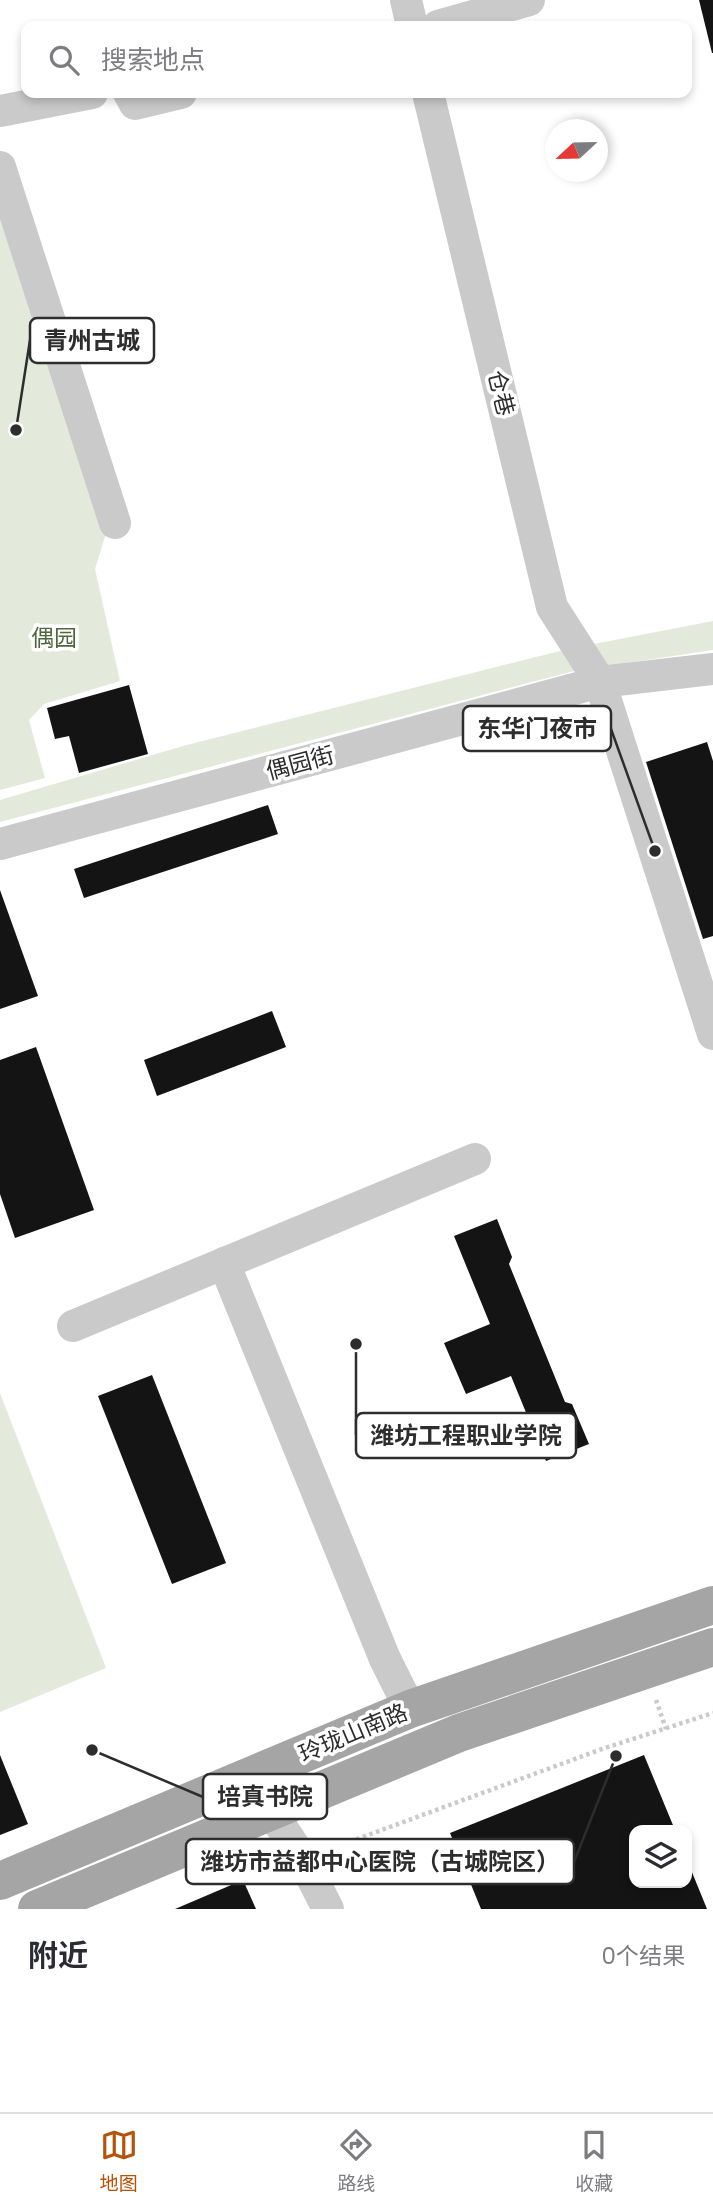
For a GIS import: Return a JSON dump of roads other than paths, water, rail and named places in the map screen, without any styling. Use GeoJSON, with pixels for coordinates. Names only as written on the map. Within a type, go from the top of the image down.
{"type":"FeatureCollection","features":[{"type":"Feature","properties":{"kind":"main road","name":"玲珑山南路"},"geometry":{"type":"LineString","coordinates":[[0,1881],[410,1709],[713,1605]]}},
{"type":"Feature","properties":{"kind":"main road","name":"玲珑山南路"},"geometry":{"type":"LineString","coordinates":[[37,1909],[459,1733],[713,1647]]}},
{"type":"Feature","properties":{"kind":"street"},"geometry":{"type":"LineString","coordinates":[[406,0],[411,21]]}},
{"type":"Feature","properties":{"kind":"street"},"geometry":{"type":"LineString","coordinates":[[456,21],[529,0]]}},
{"type":"Feature","properties":{"kind":"street"},"geometry":{"type":"LineString","coordinates":[[0,111],[66,98]]}},
{"type":"Feature","properties":{"kind":"street"},"geometry":{"type":"LineString","coordinates":[[132,98],[135,104],[160,98]]}},
{"type":"Feature","properties":{"kind":"street","name":"仓巷"},"geometry":{"type":"LineString","coordinates":[[429,98],[552,607],[600,682],[713,1034]]}},
{"type":"Feature","properties":{"kind":"street"},"geometry":{"type":"LineString","coordinates":[[0,167],[115,523]]}},
{"type":"Feature","properties":{"kind":"street","name":"偶园街"},"geometry":{"type":"LineString","coordinates":[[0,844],[600,682],[713,668]]}},
{"type":"Feature","properties":{"kind":"street"},"geometry":{"type":"LineString","coordinates":[[73,1326],[475,1159]]}},
{"type":"Feature","properties":{"kind":"street"},"geometry":{"type":"LineString","coordinates":[[224,1264],[385,1659],[410,1709]]}},
{"type":"Feature","properties":{"kind":"street"},"geometry":{"type":"LineString","coordinates":[[271,1811],[303,1860],[328,1909]]}},
{"type":"Feature","properties":{"kind":"place","name":"青州古城"},"geometry":{"type":"Point","coordinates":[16,430]}},
{"type":"Feature","properties":{"kind":"place","name":"东华门夜市"},"geometry":{"type":"Point","coordinates":[655,851]}},
{"type":"Feature","properties":{"kind":"place","name":"潍坊工程职业学院"},"geometry":{"type":"Point","coordinates":[356,1344]}},
{"type":"Feature","properties":{"kind":"place","name":"培真书院"},"geometry":{"type":"Point","coordinates":[92,1750]}},
{"type":"Feature","properties":{"kind":"place","name":"潍坊市益都中心医院（古城院区）"},"geometry":{"type":"Point","coordinates":[616,1756]}},
{"type":"Feature","properties":{"kind":"park label","name":"偶园"},"geometry":{"type":"Point","coordinates":[54,638]}}]}
